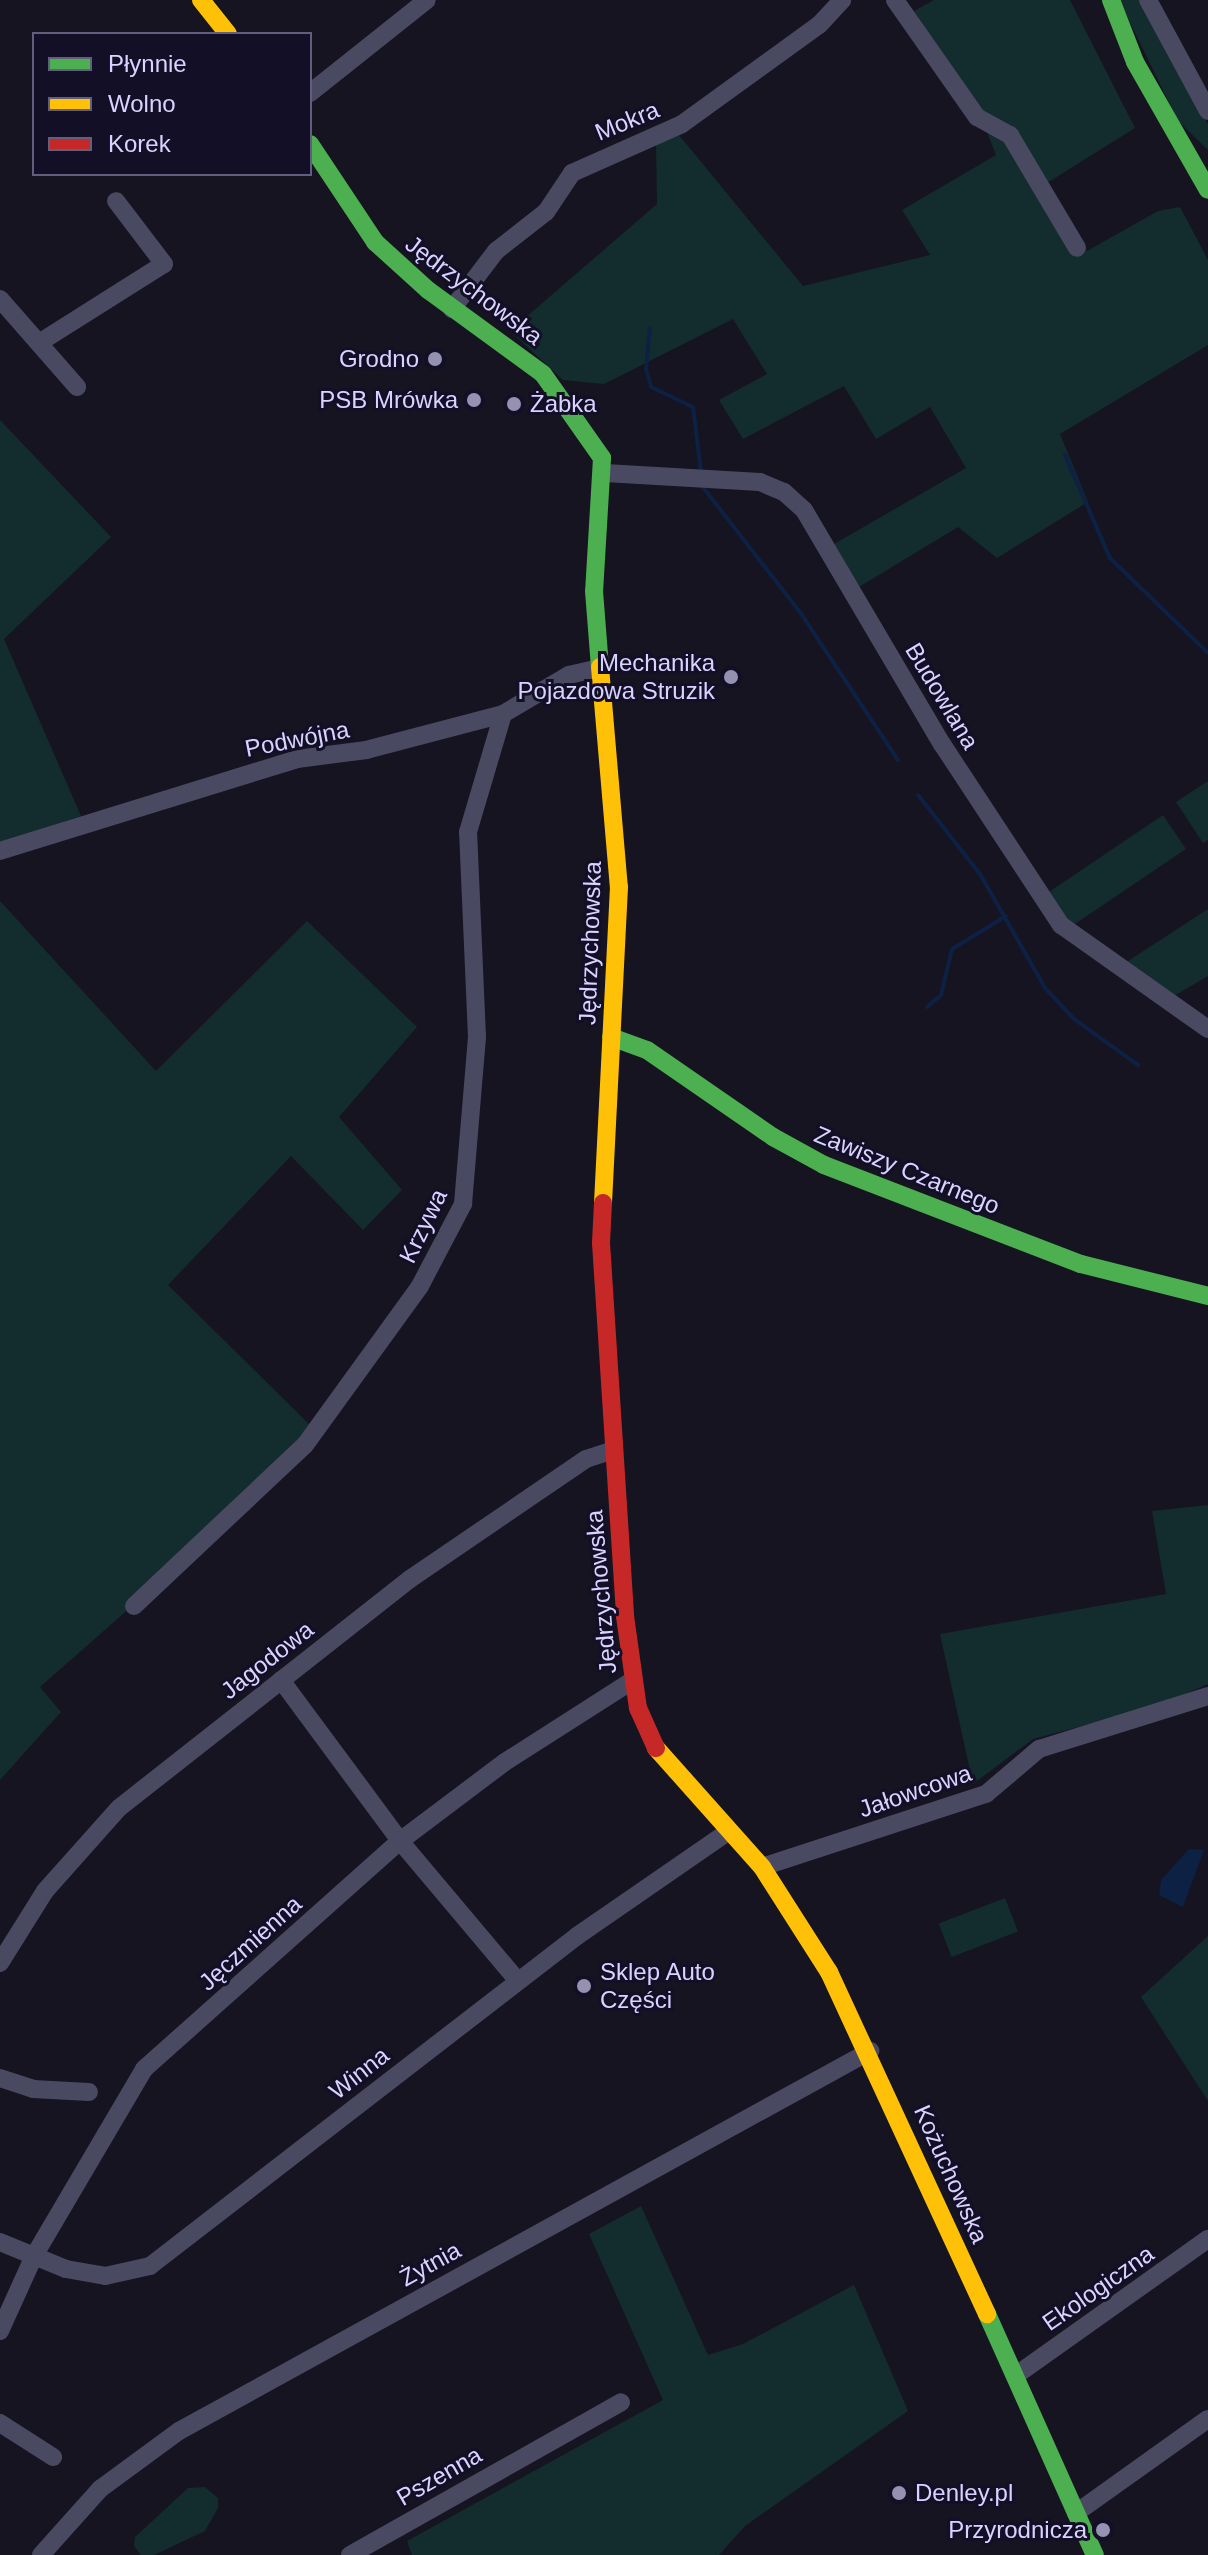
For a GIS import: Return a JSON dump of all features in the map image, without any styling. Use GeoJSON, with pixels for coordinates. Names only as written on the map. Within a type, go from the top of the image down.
{"type":"FeatureCollection","features":[{"type":"Feature","properties":{"kind":"main road"},"geometry":{"type":"LineString","coordinates":[[201,0],[226,32]]}},
{"type":"Feature","properties":{"kind":"main road"},"geometry":{"type":"LineString","coordinates":[[1111,0],[1135,62],[1208,190]]}},
{"type":"Feature","properties":{"kind":"main road","name":"Jędrzychowska"},"geometry":{"type":"LineString","coordinates":[[312,147],[375,242],[452,309],[543,374],[596,446],[605,473],[595,577],[599,668],[619,887],[601,1214],[614,1450],[633,1680],[644,1726],[659,1756],[729,1831]]}},
{"type":"Feature","properties":{"kind":"main road","name":"Zawiszy Czarnego"},"geometry":{"type":"LineString","coordinates":[[611,1037],[647,1050],[760,1129],[824,1165],[1081,1264],[1208,1296]]}},
{"type":"Feature","properties":{"kind":"main road","name":"Kożuchowska"},"geometry":{"type":"LineString","coordinates":[[729,1831],[762,1867],[803,1928],[870,2051],[1095,2555]]}},
{"type":"Feature","properties":{"kind":"street"},"geometry":{"type":"LineString","coordinates":[[312,91],[427,0]]}},
{"type":"Feature","properties":{"kind":"street"},"geometry":{"type":"LineString","coordinates":[[895,0],[977,117],[1010,135],[1077,248]]}},
{"type":"Feature","properties":{"kind":"street"},"geometry":{"type":"LineString","coordinates":[[1148,0],[1208,111]]}},
{"type":"Feature","properties":{"kind":"street","name":"Mokra"},"geometry":{"type":"LineString","coordinates":[[452,309],[496,251],[546,212],[572,173],[682,124],[819,25],[840,1]]}},
{"type":"Feature","properties":{"kind":"street"},"geometry":{"type":"LineString","coordinates":[[42,341],[164,264],[116,201]]}},
{"type":"Feature","properties":{"kind":"street"},"geometry":{"type":"LineString","coordinates":[[0,299],[42,341],[77,387]]}},
{"type":"Feature","properties":{"kind":"street","name":"Budowlana"},"geometry":{"type":"LineString","coordinates":[[605,473],[760,482],[784,492],[804,510],[942,744],[1061,925],[1208,1029]]}},
{"type":"Feature","properties":{"kind":"street","name":"Podwójna"},"geometry":{"type":"LineString","coordinates":[[0,851],[282,763],[366,750],[503,714],[569,675],[599,668]]}},
{"type":"Feature","properties":{"kind":"street","name":"Krzywa"},"geometry":{"type":"LineString","coordinates":[[134,1606],[305,1445],[420,1286],[463,1204],[477,1037],[468,832],[503,714]]}},
{"type":"Feature","properties":{"kind":"street","name":"Jagodowa"},"geometry":{"type":"LineString","coordinates":[[0,1963],[45,1891],[93,1833],[410,1579],[563,1474],[614,1450]]}},
{"type":"Feature","properties":{"kind":"street"},"geometry":{"type":"LineString","coordinates":[[281,1680],[400,1841],[518,1981]]}},
{"type":"Feature","properties":{"kind":"street","name":"Jęczmienna"},"geometry":{"type":"LineString","coordinates":[[0,2331],[34,2256],[144,2069],[400,1841],[505,1762],[633,1680]]}},
{"type":"Feature","properties":{"kind":"street","name":"Jałowcowa"},"geometry":{"type":"LineString","coordinates":[[762,1867],[986,1794],[1039,1749],[1208,1696]]}},
{"type":"Feature","properties":{"kind":"street","name":"Winna"},"geometry":{"type":"LineString","coordinates":[[0,2242],[34,2256],[105,2276],[150,2266],[518,1981],[729,1831]]}},
{"type":"Feature","properties":{"kind":"street","name":"Żytnia"},"geometry":{"type":"LineString","coordinates":[[41,2555],[100,2489],[179,2431],[870,2051]]}},
{"type":"Feature","properties":{"kind":"street"},"geometry":{"type":"LineString","coordinates":[[0,2078],[33,2089],[89,2092]]}},
{"type":"Feature","properties":{"kind":"street","name":"Ekologiczna"},"geometry":{"type":"LineString","coordinates":[[1015,2376],[1208,2239]]}},
{"type":"Feature","properties":{"kind":"street","name":"Pszenna"},"geometry":{"type":"LineString","coordinates":[[350,2555],[552,2438],[621,2402]]}},
{"type":"Feature","properties":{"kind":"street"},"geometry":{"type":"LineString","coordinates":[[1076,2513],[1208,2419]]}},
{"type":"Feature","properties":{"kind":"street"},"geometry":{"type":"LineString","coordinates":[[0,2423],[53,2457]]}},
{"type":"Feature","properties":{"kind":"green space"},"geometry":{"type":"Polygon","coordinates":[[[934,0],[1070,0],[1135,128],[1047,183],[1087,251],[1158,211],[1180,207],[1208,260],[1208,345],[1060,434],[1088,502],[997,558],[958,527],[859,587],[834,544],[966,468],[930,407],[876,439],[844,386],[743,439],[719,400],[767,374],[733,319],[604,384],[563,380],[510,331],[657,204],[656,144],[679,135],[803,286],[930,255],[902,210],[996,155],[978,109],[914,11],[934,0]]]}},
{"type":"Feature","properties":{"kind":"green space"},"geometry":{"type":"Polygon","coordinates":[[[1119,0],[1139,0],[1208,124],[1208,150],[1178,121],[1119,0]]]}},
{"type":"Feature","properties":{"kind":"green space"},"geometry":{"type":"Polygon","coordinates":[[[0,420],[111,537],[4,639],[81,816],[0,844],[0,420]]]}},
{"type":"Feature","properties":{"kind":"green space"},"geometry":{"type":"Polygon","coordinates":[[[1208,781],[1208,840],[1203,843],[1176,802],[1208,781]]]}},
{"type":"Feature","properties":{"kind":"green space"},"geometry":{"type":"Polygon","coordinates":[[[1163,815],[1186,849],[1068,928],[1045,894],[1163,815]]]}},
{"type":"Feature","properties":{"kind":"green space"},"geometry":{"type":"Polygon","coordinates":[[[0,901],[156,1071],[307,921],[417,1027],[339,1117],[402,1190],[363,1230],[291,1156],[168,1285],[312,1427],[206,1541],[40,1687],[61,1712],[0,1780],[0,901]]]}},
{"type":"Feature","properties":{"kind":"green space"},"geometry":{"type":"Polygon","coordinates":[[[1208,909],[1208,976],[1169,999],[1125,963],[1208,909]]]}},
{"type":"Feature","properties":{"kind":"green space"},"geometry":{"type":"Polygon","coordinates":[[[1208,1505],[1208,1684],[1158,1706],[1033,1739],[973,1784],[940,1634],[1166,1594],[1152,1511],[1208,1505]]]}},
{"type":"Feature","properties":{"kind":"green space"},"geometry":{"type":"Polygon","coordinates":[[[1005,1898],[1018,1932],[952,1957],[939,1923],[1005,1898]]]}},
{"type":"Feature","properties":{"kind":"green space"},"geometry":{"type":"Polygon","coordinates":[[[1208,1936],[1208,2101],[1141,1997],[1208,1936]]]}},
{"type":"Feature","properties":{"kind":"green space"},"geometry":{"type":"Polygon","coordinates":[[[641,2206],[708,2355],[743,2344],[854,2285],[908,2411],[745,2526],[719,2555],[412,2555],[407,2541],[663,2400],[589,2234],[641,2206]]]}},
{"type":"Feature","properties":{"kind":"green space"},"geometry":{"type":"Polygon","coordinates":[[[205,2487],[218,2498],[218,2508],[205,2531],[154,2555],[141,2555],[134,2546],[135,2537],[188,2488],[205,2487]]]}},
{"type":"Feature","properties":{"kind":"water"},"geometry":{"type":"Polygon","coordinates":[[[1189,1849],[1204,1850],[1183,1907],[1159,1895],[1161,1880],[1189,1849]]]}},
{"type":"Feature","properties":{"kind":"waterway"},"geometry":{"type":"LineString","coordinates":[[650,328],[646,369],[651,387],[693,407],[701,472]]}},
{"type":"Feature","properties":{"kind":"waterway"},"geometry":{"type":"LineString","coordinates":[[1065,455],[1110,558],[1208,653]]}},
{"type":"Feature","properties":{"kind":"waterway"},"geometry":{"type":"LineString","coordinates":[[702,486],[802,615],[898,760]]}},
{"type":"Feature","properties":{"kind":"waterway"},"geometry":{"type":"LineString","coordinates":[[918,795],[980,874],[1045,988],[1074,1019],[1138,1065]]}},
{"type":"Feature","properties":{"kind":"waterway"},"geometry":{"type":"LineString","coordinates":[[927,1007],[941,995],[952,949],[1006,916]]}},
{"type":"Feature","properties":{"kind":"traffic: fast"},"geometry":{"type":"LineString","coordinates":[[1111,0],[1135,62],[1208,190]]}},
{"type":"Feature","properties":{"kind":"traffic: fast"},"geometry":{"type":"LineString","coordinates":[[312,147],[375,242],[428,290],[543,374],[602,458],[594,591],[600,667]]}},
{"type":"Feature","properties":{"kind":"traffic: fast"},"geometry":{"type":"LineString","coordinates":[[611,1037],[647,1050],[773,1137],[824,1165],[1081,1264],[1208,1296]]}},
{"type":"Feature","properties":{"kind":"traffic: fast"},"geometry":{"type":"LineString","coordinates":[[987,2314],[1095,2555]]}},
{"type":"Feature","properties":{"kind":"traffic: slow"},"geometry":{"type":"LineString","coordinates":[[201,0],[226,32]]}},
{"type":"Feature","properties":{"kind":"traffic: slow"},"geometry":{"type":"LineString","coordinates":[[600,667],[619,887],[603,1203]]}},
{"type":"Feature","properties":{"kind":"traffic: slow"},"geometry":{"type":"LineString","coordinates":[[656,1748],[762,1867],[829,1972],[987,2314]]}},
{"type":"Feature","properties":{"kind":"traffic: jam"},"geometry":{"type":"LineString","coordinates":[[603,1203],[601,1243],[625,1616],[638,1708],[656,1748]]}},
{"type":"Feature","properties":{"kind":"place","name":"Grodno"},"geometry":{"type":"Point","coordinates":[435,359]}},
{"type":"Feature","properties":{"kind":"place","name":"PSB Mrówka"},"geometry":{"type":"Point","coordinates":[474,400]}},
{"type":"Feature","properties":{"kind":"place","name":"Żabka"},"geometry":{"type":"Point","coordinates":[514,404]}},
{"type":"Feature","properties":{"kind":"place","name":"Mechanika Pojazdowa Struzik"},"geometry":{"type":"Point","coordinates":[731,677]}},
{"type":"Feature","properties":{"kind":"place","name":"Sklep Auto Części"},"geometry":{"type":"Point","coordinates":[584,1986]}},
{"type":"Feature","properties":{"kind":"place","name":"Denley.pl"},"geometry":{"type":"Point","coordinates":[899,2493]}},
{"type":"Feature","properties":{"kind":"place","name":"Przyrodnicza"},"geometry":{"type":"Point","coordinates":[1103,2530]}}]}
